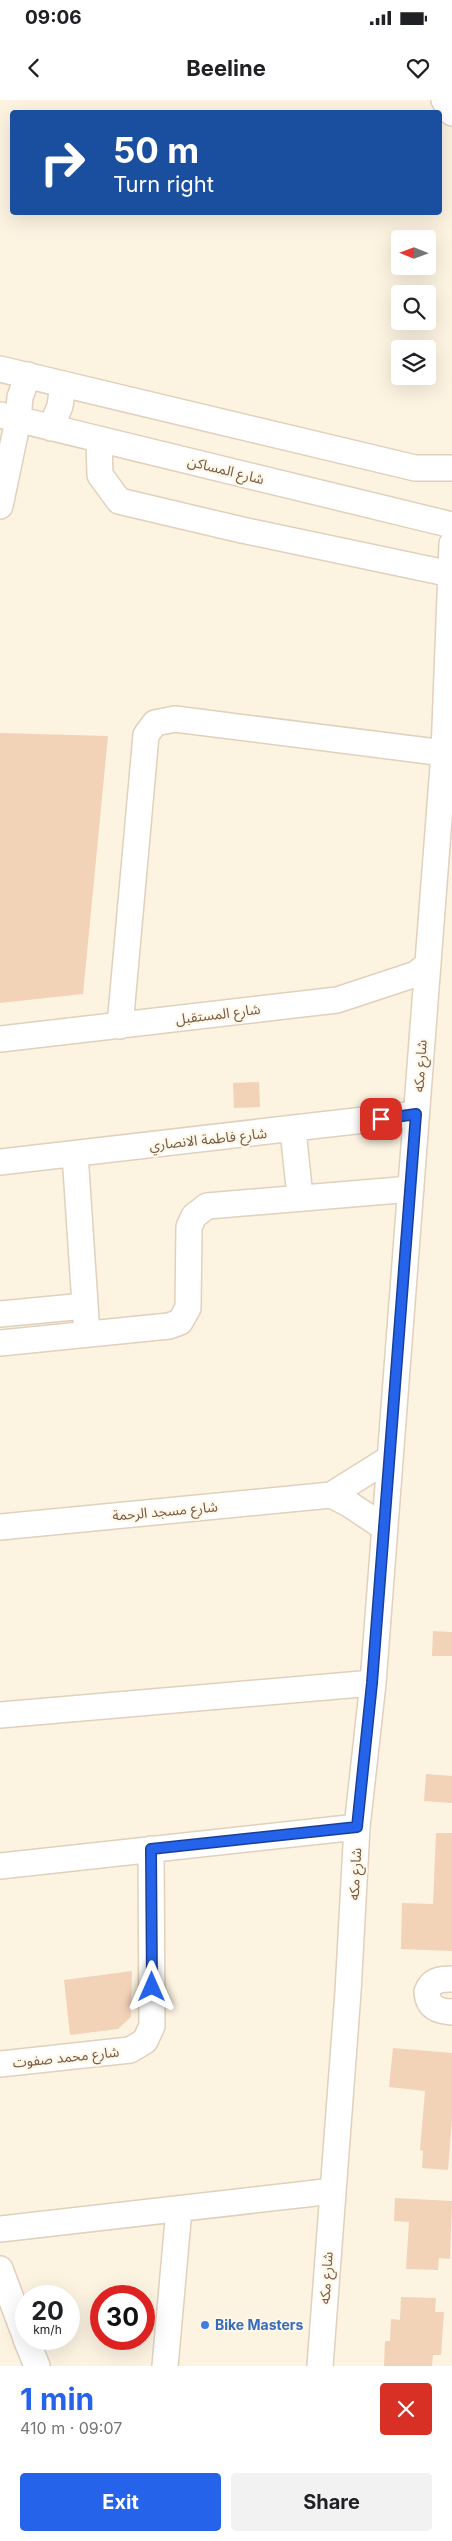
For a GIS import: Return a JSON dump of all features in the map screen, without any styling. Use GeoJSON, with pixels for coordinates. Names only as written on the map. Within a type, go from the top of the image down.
{"type":"FeatureCollection","features":[{"type":"Feature","properties":{"kind":"street"},"geometry":{"type":"LineString","coordinates":[[444,100],[452,113]]}},
{"type":"Feature","properties":{"kind":"street"},"geometry":{"type":"LineString","coordinates":[[0,369],[415,468],[452,468]]}},
{"type":"Feature","properties":{"kind":"street"},"geometry":{"type":"LineString","coordinates":[[0,506],[9,418],[20,397],[28,375]]}},
{"type":"Feature","properties":{"kind":"street"},"geometry":{"type":"LineString","coordinates":[[51,428],[60,406],[63,384]]}},
{"type":"Feature","properties":{"kind":"street","name":"شارع المساكن"},"geometry":{"type":"LineString","coordinates":[[9,418],[452,526]]}},
{"type":"Feature","properties":{"kind":"street"},"geometry":{"type":"LineString","coordinates":[[98,439],[100,475],[119,500],[242,530],[451,574]]}},
{"type":"Feature","properties":{"kind":"street","name":"شارع مكه"},"geometry":{"type":"LineString","coordinates":[[320,2366],[357,1827],[372,1683],[444,753],[452,544]]}},
{"type":"Feature","properties":{"kind":"street"},"geometry":{"type":"LineString","coordinates":[[120,1026],[146,735],[150,727],[160,720],[175,719],[444,753]]}},
{"type":"Feature","properties":{"kind":"street","name":"شارع المستقبل"},"geometry":{"type":"LineString","coordinates":[[0,1039],[337,1000],[416,974],[428,964]]}},
{"type":"Feature","properties":{"kind":"street","name":"شارع فاطمة الانصاري"},"geometry":{"type":"LineString","coordinates":[[0,1162],[293,1130],[416,1114]]}},
{"type":"Feature","properties":{"kind":"street"},"geometry":{"type":"LineString","coordinates":[[293,1130],[300,1198]]}},
{"type":"Feature","properties":{"kind":"street"},"geometry":{"type":"LineString","coordinates":[[75,1154],[87,1334]]}},
{"type":"Feature","properties":{"kind":"street"},"geometry":{"type":"LineString","coordinates":[[0,1343],[169,1326],[180,1322],[188,1308],[189,1227],[194,1216],[200,1210],[215,1204],[410,1189]]}},
{"type":"Feature","properties":{"kind":"street"},"geometry":{"type":"LineString","coordinates":[[0,1314],[84,1306]]}},
{"type":"Feature","properties":{"kind":"street","name":"شارع مسجد الرحمة"},"geometry":{"type":"LineString","coordinates":[[0,1527],[331,1495],[390,1458]]}},
{"type":"Feature","properties":{"kind":"street"},"geometry":{"type":"LineString","coordinates":[[331,1495],[355,1507],[384,1528]]}},
{"type":"Feature","properties":{"kind":"street"},"geometry":{"type":"LineString","coordinates":[[0,1715],[372,1683]]}},
{"type":"Feature","properties":{"kind":"street"},"geometry":{"type":"LineString","coordinates":[[0,1866],[357,1827]]}},
{"type":"Feature","properties":{"kind":"street","name":"شارع محمد صفوت"},"geometry":{"type":"LineString","coordinates":[[0,2064],[130,2050],[145,2041],[152,2026],[151,1849]]}},
{"type":"Feature","properties":{"kind":"street"},"geometry":{"type":"LineString","coordinates":[[452,1979],[436,1980],[427,1992],[430,2004],[434,2009],[452,2012]]}},
{"type":"Feature","properties":{"kind":"street"},"geometry":{"type":"LineString","coordinates":[[0,2229],[333,2191]]}},
{"type":"Feature","properties":{"kind":"street"},"geometry":{"type":"LineString","coordinates":[[165,2366],[179,2209]]}},
{"type":"Feature","properties":{"kind":"street"},"geometry":{"type":"LineString","coordinates":[[0,2269],[15,2309]]}},
{"type":"Feature","properties":{"kind":"street"},"geometry":{"type":"LineString","coordinates":[[31,2350],[37,2366]]}},
{"type":"Feature","properties":{"kind":"building"},"geometry":{"type":"Polygon","coordinates":[[[0,733],[108,736],[83,994],[0,1003],[0,733]]]}},
{"type":"Feature","properties":{"kind":"building"},"geometry":{"type":"Polygon","coordinates":[[[259,1082],[260,1107],[234,1108],[233,1083],[259,1082]]]}},
{"type":"Feature","properties":{"kind":"building"},"geometry":{"type":"Polygon","coordinates":[[[433,1631],[452,1632],[452,1656],[432,1656],[433,1631]]]}},
{"type":"Feature","properties":{"kind":"building"},"geometry":{"type":"Polygon","coordinates":[[[426,1774],[452,1776],[452,1803],[424,1801],[426,1774]]]}},
{"type":"Feature","properties":{"kind":"building"},"geometry":{"type":"Polygon","coordinates":[[[436,1833],[452,1833],[452,1951],[401,1949],[402,1903],[433,1904],[436,1833]]]}},
{"type":"Feature","properties":{"kind":"building"},"geometry":{"type":"Polygon","coordinates":[[[132,1971],[131,2017],[118,2029],[70,2035],[64,1980],[132,1971]]]}},
{"type":"Feature","properties":{"kind":"building"},"geometry":{"type":"Polygon","coordinates":[[[393,2048],[452,2053],[452,2118],[448,2170],[422,2168],[423,2151],[420,2150],[425,2091],[389,2087],[393,2048]]]}},
{"type":"Feature","properties":{"kind":"building"},"geometry":{"type":"Polygon","coordinates":[[[395,2198],[452,2201],[450,2259],[439,2258],[438,2270],[406,2269],[409,2222],[394,2221],[395,2198]]]}},
{"type":"Feature","properties":{"kind":"building"},"geometry":{"type":"Polygon","coordinates":[[[401,2297],[436,2298],[435,2312],[444,2312],[441,2355],[433,2355],[432,2366],[384,2366],[385,2341],[390,2341],[391,2319],[400,2320],[401,2297]]]}},
{"type":"Feature","properties":{"kind":"place","name":"Bike Masters"},"geometry":{"type":"Point","coordinates":[205,2325]}},
{"type":"Feature","properties":{"kind":"route"},"geometry":{"type":"LineString","coordinates":[[152,1987],[151,1849],[357,1827],[372,1683],[416,1114],[381,1119]]}}]}
